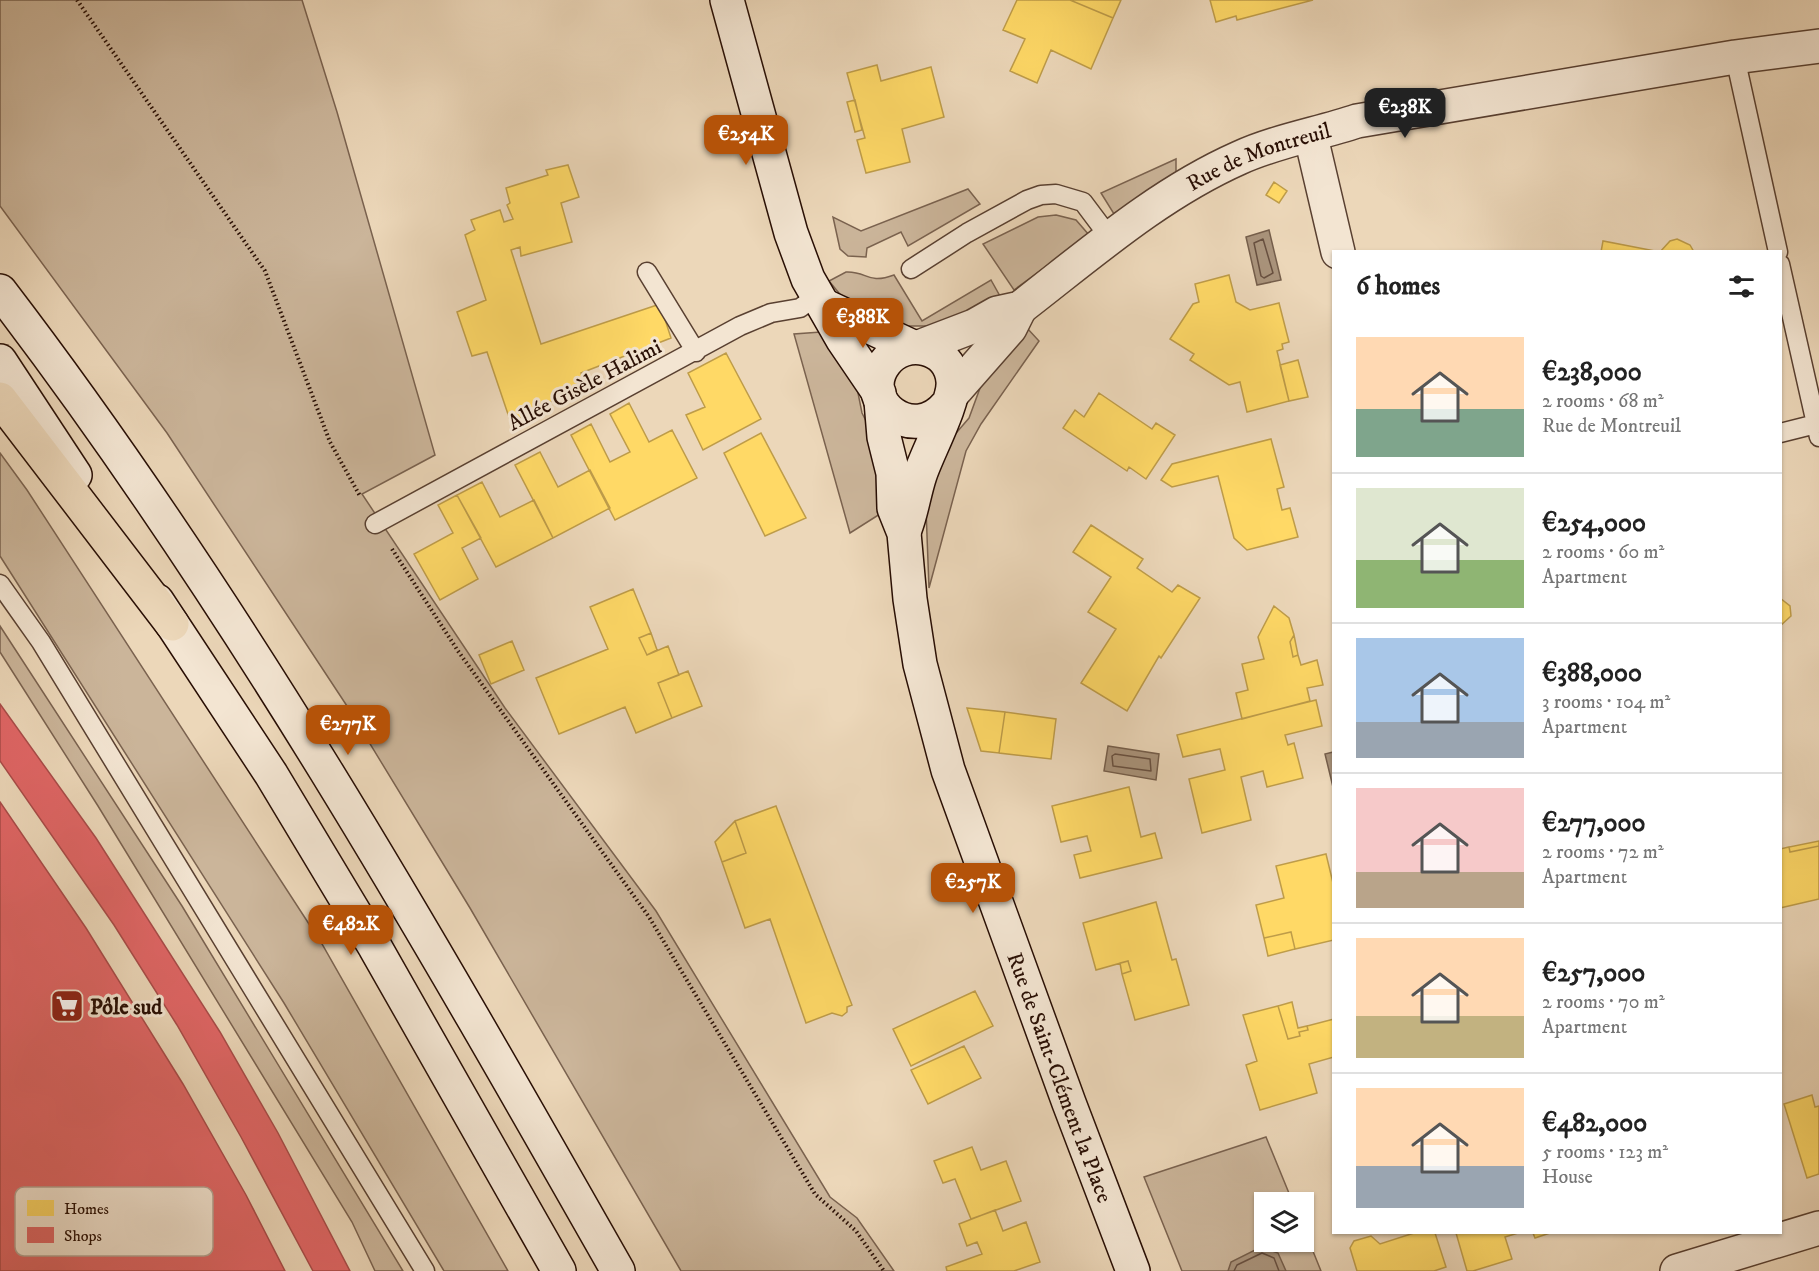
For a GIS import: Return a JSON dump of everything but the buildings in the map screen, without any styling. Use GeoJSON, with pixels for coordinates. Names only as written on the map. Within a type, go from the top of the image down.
{"type":"FeatureCollection","features":[{"type":"Feature","properties":{"kind":"highway"},"geometry":{"type":"LineString","coordinates":[[0,399],[172,624]]}},
{"type":"Feature","properties":{"kind":"street","name":"Rue de Saint-Clément la Place"},"geometry":{"type":"LineString","coordinates":[[727,0],[791,233],[808,279],[843,340],[880,397],[898,418],[913,422],[936,417],[949,400]]}},
{"type":"Feature","properties":{"kind":"street","name":"Rue de Montreuil"},"geometry":{"type":"LineString","coordinates":[[916,347],[974,326],[998,313],[1020,308],[1154,206],[1209,172],[1272,145],[1311,137],[1358,121],[1735,57],[1819,46]]}},
{"type":"Feature","properties":{"kind":"street"},"geometry":{"type":"LineString","coordinates":[[1311,137],[1338,250]]}},
{"type":"Feature","properties":{"kind":"street"},"geometry":{"type":"LineString","coordinates":[[0,291],[210,586],[361,824],[618,1271]]}},
{"type":"Feature","properties":{"kind":"street","name":"Rue de Saint-Clément la Place"},"geometry":{"type":"LineString","coordinates":[[821,301],[916,347],[932,350],[947,363],[953,381],[949,400],[919,477],[904,533]]}},
{"type":"Feature","properties":{"kind":"street","name":"Rue de Montreuil"},"geometry":{"type":"LineString","coordinates":[[949,400],[1010,328],[1020,308]]}},
{"type":"Feature","properties":{"kind":"street","name":"Rue de Saint-Clément la Place"},"geometry":{"type":"LineString","coordinates":[[916,347],[897,351],[885,362],[878,382],[884,437],[893,473],[894,508],[904,533],[910,599],[920,664],[948,770],[1069,1103],[1133,1271]]}},
{"type":"Feature","properties":{"kind":"street"},"geometry":{"type":"LineString","coordinates":[[0,361],[271,774],[375,947],[559,1271]]}},
{"type":"Feature","properties":{"kind":"street"},"geometry":{"type":"LineString","coordinates":[[1677,1271],[1819,1228]]}},
{"type":"Feature","properties":{"kind":"lane"},"geometry":{"type":"LineString","coordinates":[[1735,57],[1778,250]]}},
{"type":"Feature","properties":{"kind":"lane"},"geometry":{"type":"LineString","coordinates":[[912,269],[967,233],[1027,200],[1041,195],[1056,194],[1083,202],[1110,238]]}},
{"type":"Feature","properties":{"kind":"lane"},"geometry":{"type":"LineString","coordinates":[[647,272],[696,352]]}},
{"type":"Feature","properties":{"kind":"lane"},"geometry":{"type":"LineString","coordinates":[[1782,280],[1788,330],[1818,430],[1782,433]]}},
{"type":"Feature","properties":{"kind":"lane","name":"Allée Gisèle Halimi"},"geometry":{"type":"LineString","coordinates":[[375,525],[740,326],[771,313],[800,308],[821,301]]}},
{"type":"Feature","properties":{"kind":"lane"},"geometry":{"type":"LineString","coordinates":[[0,584],[41,642],[425,1271]]}},
{"type":"Feature","properties":{"kind":"path"},"geometry":{"type":"LineString","coordinates":[[76,0],[265,271],[330,442],[375,525],[458,651],[649,916],[815,1194],[856,1231],[884,1271]]}},
{"type":"Feature","properties":{"kind":"shaded area"},"geometry":{"type":"Polygon","coordinates":[[[0,0],[302,0],[337,112],[435,455],[362,494],[505,708],[656,911],[830,1197],[857,1218],[894,1271],[681,1271],[470,908],[347,706],[167,433],[0,206],[0,0]]]}},
{"type":"Feature","properties":{"kind":"shaded area"},"geometry":{"type":"Polygon","coordinates":[[[1176,159],[1176,173],[1114,214],[1101,193],[1176,159]]]}},
{"type":"Feature","properties":{"kind":"shaded area"},"geometry":{"type":"Polygon","coordinates":[[[968,189],[980,204],[908,246],[901,232],[867,248],[866,257],[848,256],[840,249],[833,217],[861,231],[968,189]]]}},
{"type":"Feature","properties":{"kind":"shaded area"},"geometry":{"type":"Polygon","coordinates":[[[1056,215],[1076,220],[1089,235],[1014,290],[983,244],[1038,217],[1056,215]]]}},
{"type":"Feature","properties":{"kind":"shaded area"},"geometry":{"type":"Polygon","coordinates":[[[846,272],[859,273],[878,279],[894,275],[922,321],[991,280],[1001,298],[933,326],[905,326],[848,304],[829,281],[846,272]]]}},
{"type":"Feature","properties":{"kind":"shaded area"},"geometry":{"type":"Polygon","coordinates":[[[1027,328],[1039,341],[981,424],[966,451],[929,588],[926,509],[945,446],[969,418],[983,380],[1027,328]]]}},
{"type":"Feature","properties":{"kind":"shaded area"},"geometry":{"type":"Polygon","coordinates":[[[821,332],[855,378],[862,413],[879,446],[880,514],[850,533],[794,334],[821,332]]]}},
{"type":"Feature","properties":{"kind":"shaded area"},"geometry":{"type":"Polygon","coordinates":[[[0,453],[27,490],[322,944],[508,1271],[444,1271],[284,1003],[0,556],[0,453]]]}},
{"type":"Feature","properties":{"kind":"shaded area"},"geometry":{"type":"Polygon","coordinates":[[[0,626],[182,906],[403,1271],[375,1271],[352,1222],[98,806],[0,652],[0,626]]]}},
{"type":"Feature","properties":{"kind":"shaded area"},"geometry":{"type":"Polygon","coordinates":[[[1266,1137],[1288,1192],[1254,1192],[1254,1252],[1313,1252],[1321,1271],[1182,1271],[1144,1177],[1266,1137]]]}},
{"type":"Feature","properties":{"kind":"water"},"geometry":{"type":"Polygon","coordinates":[[[1269,230],[1281,280],[1257,285],[1246,237],[1269,230]]]}},
{"type":"Feature","properties":{"kind":"water"},"geometry":{"type":"Polygon","coordinates":[[[1108,746],[1159,754],[1156,780],[1104,771],[1108,746]]]}},
{"type":"Feature","properties":{"kind":"water"},"geometry":{"type":"Polygon","coordinates":[[[1332,752],[1332,783],[1325,754],[1332,752]]]}},
{"type":"Feature","properties":{"kind":"water"},"geometry":{"type":"Polygon","coordinates":[[[1254,1250],[1275,1252],[1278,1253],[1286,1271],[1228,1271],[1231,1262],[1254,1250]]]}},
{"type":"Feature","properties":{"kind":"place","name":"Pôle sud"},"geometry":{"type":"Point","coordinates":[67,1006]}}]}
